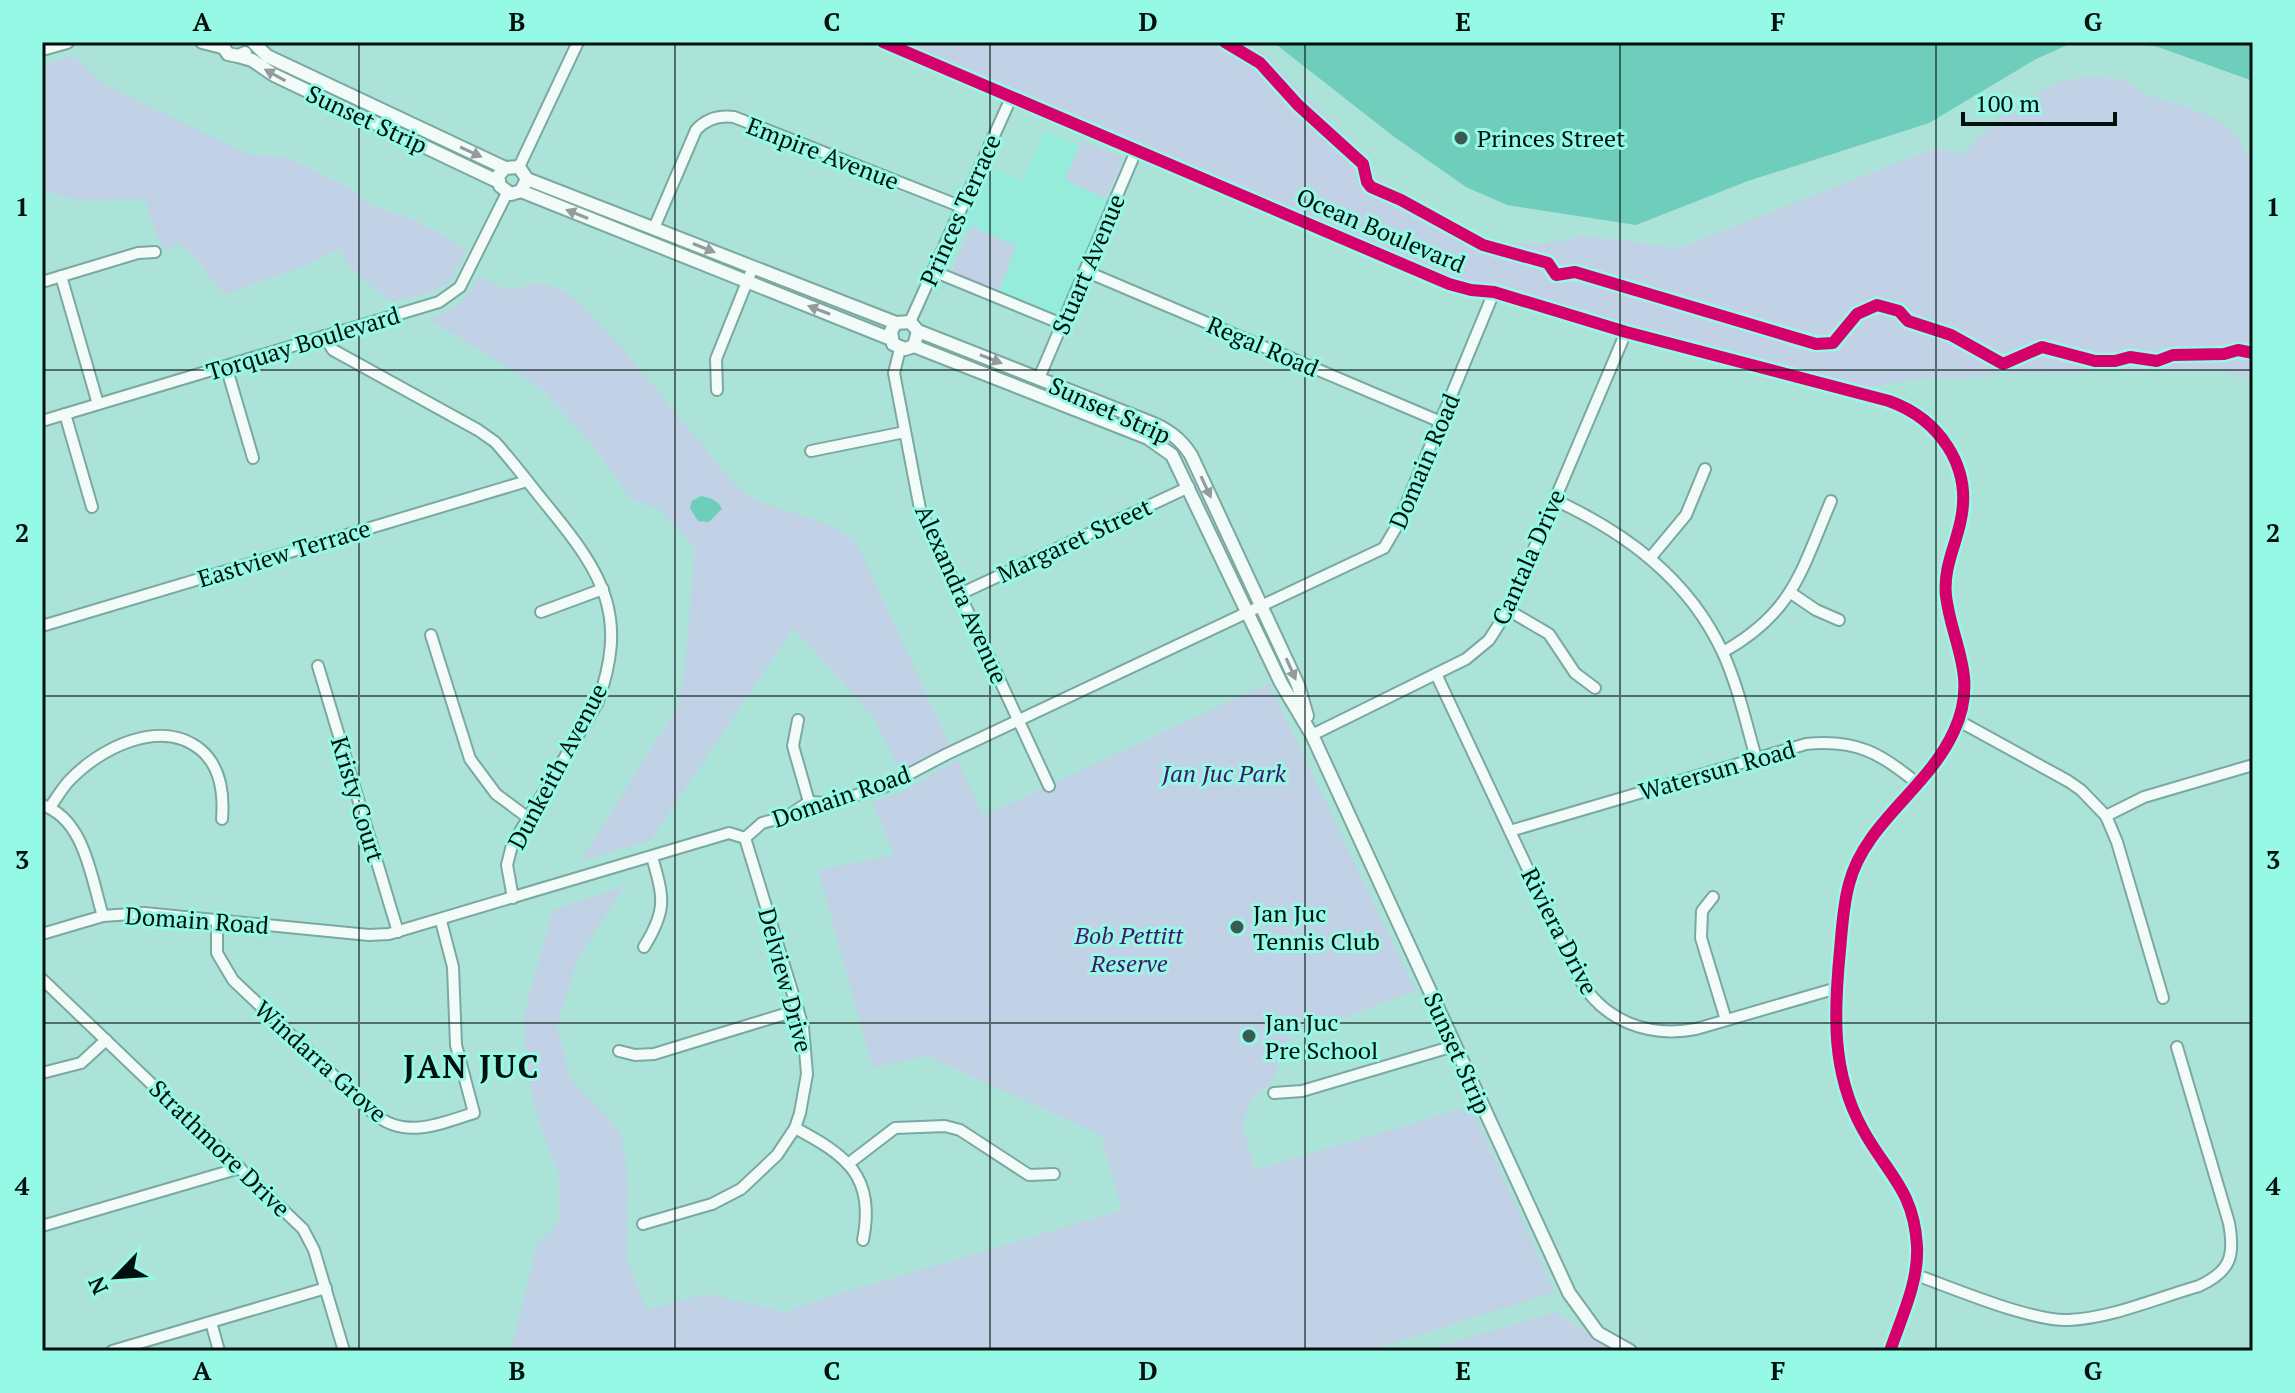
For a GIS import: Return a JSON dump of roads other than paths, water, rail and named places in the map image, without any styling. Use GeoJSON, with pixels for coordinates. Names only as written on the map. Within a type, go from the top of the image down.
{"type":"FeatureCollection","features":[{"type":"Feature","properties":{"kind":"street"},"geometry":{"type":"LineString","coordinates":[[44,46],[65,42]]}},
{"type":"Feature","properties":{"kind":"street","name":"Sunset Strip"},"geometry":{"type":"LineString","coordinates":[[202,42],[221,45],[228,54],[247,57],[274,75],[497,181],[507,193]]}},
{"type":"Feature","properties":{"kind":"street","name":"Sunset Strip"},"geometry":{"type":"LineString","coordinates":[[238,56],[246,52],[252,42],[267,56],[505,168],[519,167]]}},
{"type":"Feature","properties":{"kind":"street"},"geometry":{"type":"LineString","coordinates":[[521,191],[527,179],[519,167],[578,42]]}},
{"type":"Feature","properties":{"kind":"street","name":"Ocean Boulevard"},"geometry":{"type":"LineString","coordinates":[[883,42],[1449,284],[1494,292],[1626,332],[1889,401],[1912,411],[1938,432],[1958,466],[1963,495],[1962,519],[1950,554],[1946,581],[1949,611],[1963,659],[1964,693],[1959,721],[1942,754],[1869,839],[1858,857],[1846,898],[1837,988],[1835,1028],[1840,1068],[1862,1128],[1905,1192],[1915,1228],[1916,1275],[1890,1351]]}},
{"type":"Feature","properties":{"kind":"street","name":"Princes Terrace"},"geometry":{"type":"LineString","coordinates":[[908,325],[1011,98]]}},
{"type":"Feature","properties":{"kind":"street","name":"Empire Avenue"},"geometry":{"type":"LineString","coordinates":[[654,228],[696,130],[706,121],[719,117],[734,117],[962,207]]}},
{"type":"Feature","properties":{"kind":"street","name":"Stuart Avenue"},"geometry":{"type":"LineString","coordinates":[[1039,378],[1136,151]]}},
{"type":"Feature","properties":{"kind":"street"},"geometry":{"type":"LineString","coordinates":[[497,181],[505,168]]}},
{"type":"Feature","properties":{"kind":"street","name":"Sunset Strip"},"geometry":{"type":"LineString","coordinates":[[527,179],[908,325],[1163,428],[1180,440],[1191,455],[1298,685],[1312,735]]}},
{"type":"Feature","properties":{"kind":"street"},"geometry":{"type":"LineString","coordinates":[[507,193],[521,191],[895,344],[914,346],[908,325],[891,331],[895,344]]}},
{"type":"Feature","properties":{"kind":"street","name":"Torquay Boulevard"},"geometry":{"type":"LineString","coordinates":[[42,421],[439,302],[454,292],[471,267],[507,193]]}},
{"type":"Feature","properties":{"kind":"street"},"geometry":{"type":"LineString","coordinates":[[42,282],[138,253],[155,252]]}},
{"type":"Feature","properties":{"kind":"street"},"geometry":{"type":"LineString","coordinates":[[717,390],[716,359],[753,267]]}},
{"type":"Feature","properties":{"kind":"street"},"geometry":{"type":"LineString","coordinates":[[933,271],[1062,324]]}},
{"type":"Feature","properties":{"kind":"street","name":"Regal Road"},"geometry":{"type":"LineString","coordinates":[[1085,271],[1441,422]]}},
{"type":"Feature","properties":{"kind":"street"},"geometry":{"type":"LineString","coordinates":[[61,276],[98,404]]}},
{"type":"Feature","properties":{"kind":"street","name":"Domain Road"},"geometry":{"type":"LineString","coordinates":[[42,934],[103,916],[144,913],[369,935],[398,932],[729,833],[745,838],[762,823],[788,816],[809,802],[829,803],[884,787],[1384,548],[1394,535],[1494,292]]}},
{"type":"Feature","properties":{"kind":"street","name":"Cantala Drive"},"geometry":{"type":"LineString","coordinates":[[1312,735],[1436,674],[1478,650],[1495,633],[1508,610],[1626,332]]}},
{"type":"Feature","properties":{"kind":"street","name":"Dunkeith Avenue"},"geometry":{"type":"LineString","coordinates":[[324,336],[333,350],[487,435],[589,559],[603,589],[611,642],[603,687],[597,704],[527,817],[508,855],[508,877],[513,898]]}},
{"type":"Feature","properties":{"kind":"street","name":"Alexandra Avenue"},"geometry":{"type":"LineString","coordinates":[[895,344],[894,373],[920,509],[1049,786]]}},
{"type":"Feature","properties":{"kind":"street","name":"Sunset Strip"},"geometry":{"type":"LineString","coordinates":[[914,346],[1158,443],[1172,455],[1281,683],[1312,735],[1569,1293],[1598,1333],[1630,1351]]}},
{"type":"Feature","properties":{"kind":"street"},"geometry":{"type":"LineString","coordinates":[[226,366],[253,458]]}},
{"type":"Feature","properties":{"kind":"street"},"geometry":{"type":"LineString","coordinates":[[65,414],[92,507]]}},
{"type":"Feature","properties":{"kind":"street"},"geometry":{"type":"LineString","coordinates":[[811,451],[905,432]]}},
{"type":"Feature","properties":{"kind":"street"},"geometry":{"type":"LineString","coordinates":[[1651,557],[1686,515],[1705,469]]}},
{"type":"Feature","properties":{"kind":"street","name":"Eastview Terrace"},"geometry":{"type":"LineString","coordinates":[[42,626],[527,481]]}},
{"type":"Feature","properties":{"kind":"street","name":"Margaret Street"},"geometry":{"type":"LineString","coordinates":[[960,594],[1189,487]]}},
{"type":"Feature","properties":{"kind":"street"},"geometry":{"type":"LineString","coordinates":[[1555,500],[1611,528],[1651,557],[1678,584],[1723,652],[1756,758]]}},
{"type":"Feature","properties":{"kind":"street"},"geometry":{"type":"LineString","coordinates":[[1723,652],[1762,627],[1791,593],[1831,501]]}},
{"type":"Feature","properties":{"kind":"street"},"geometry":{"type":"LineString","coordinates":[[541,612],[603,589]]}},
{"type":"Feature","properties":{"kind":"street"},"geometry":{"type":"LineString","coordinates":[[1791,593],[1816,610],[1839,620]]}},
{"type":"Feature","properties":{"kind":"street"},"geometry":{"type":"LineString","coordinates":[[1508,610],[1549,634],[1575,673],[1595,688]]}},
{"type":"Feature","properties":{"kind":"street"},"geometry":{"type":"LineString","coordinates":[[431,635],[470,759],[496,794],[527,817]]}},
{"type":"Feature","properties":{"kind":"street","name":"Kristy Court"},"geometry":{"type":"LineString","coordinates":[[318,666],[398,932]]}},
{"type":"Feature","properties":{"kind":"street","name":"Riviera Drive"},"geometry":{"type":"LineString","coordinates":[[1436,674],[1579,978],[1603,1008],[1623,1022],[1661,1032],[1696,1029],[1837,988]]}},
{"type":"Feature","properties":{"kind":"street"},"geometry":{"type":"LineString","coordinates":[[798,720],[793,746],[809,802]]}},
{"type":"Feature","properties":{"kind":"street"},"geometry":{"type":"LineString","coordinates":[[1959,721],[2068,781],[2106,816],[2117,842],[2163,998]]}},
{"type":"Feature","properties":{"kind":"street"},"geometry":{"type":"LineString","coordinates":[[103,916],[78,838],[64,818],[46,806],[68,782],[102,756],[142,738],[171,736],[194,745],[211,762],[222,792],[222,819]]}},
{"type":"Feature","properties":{"kind":"street","name":"Watersun Road"},"geometry":{"type":"LineString","coordinates":[[1510,831],[1806,744],[1833,742],[1849,745],[1887,759],[1918,784]]}},
{"type":"Feature","properties":{"kind":"street"},"geometry":{"type":"LineString","coordinates":[[2106,816],[2144,797],[2253,765]]}},
{"type":"Feature","properties":{"kind":"street","name":"Delview Drive"},"geometry":{"type":"LineString","coordinates":[[643,1224],[712,1204],[741,1189],[767,1168],[795,1128],[803,1100],[807,1074],[806,1042],[745,838]]}},
{"type":"Feature","properties":{"kind":"street"},"geometry":{"type":"LineString","coordinates":[[644,947],[657,926],[661,906],[660,883],[652,857]]}},
{"type":"Feature","properties":{"kind":"street"},"geometry":{"type":"LineString","coordinates":[[1713,897],[1702,911],[1701,938],[1726,1020]]}},
{"type":"Feature","properties":{"kind":"street","name":"Windarra Grove"},"geometry":{"type":"LineString","coordinates":[[217,919],[217,953],[233,980],[382,1121],[415,1129],[474,1113],[458,1055],[453,967],[441,921]]}},
{"type":"Feature","properties":{"kind":"street","name":"Strathmore Drive"},"geometry":{"type":"LineString","coordinates":[[42,979],[303,1229],[314,1250],[344,1351]]}},
{"type":"Feature","properties":{"kind":"street"},"geometry":{"type":"LineString","coordinates":[[619,1051],[635,1055],[654,1054],[798,1010]]}},
{"type":"Feature","properties":{"kind":"street"},"geometry":{"type":"LineString","coordinates":[[42,1073],[81,1063],[106,1040]]}},
{"type":"Feature","properties":{"kind":"street"},"geometry":{"type":"LineString","coordinates":[[1274,1093],[1302,1091],[1454,1046]]}},
{"type":"Feature","properties":{"kind":"street"},"geometry":{"type":"LineString","coordinates":[[1916,1275],[2023,1311],[2066,1320],[2102,1314],[2199,1286],[2224,1270],[2231,1258],[2233,1243],[2229,1223],[2177,1047]]}},
{"type":"Feature","properties":{"kind":"street"},"geometry":{"type":"LineString","coordinates":[[848,1164],[895,1128],[945,1126],[960,1130],[1029,1175],[1054,1174]]}},
{"type":"Feature","properties":{"kind":"street"},"geometry":{"type":"LineString","coordinates":[[795,1128],[831,1148],[848,1164],[866,1197],[868,1217],[863,1240]]}},
{"type":"Feature","properties":{"kind":"street"},"geometry":{"type":"LineString","coordinates":[[42,1226],[240,1168]]}},
{"type":"Feature","properties":{"kind":"street"},"geometry":{"type":"LineString","coordinates":[[112,1351],[326,1288]]}},
{"type":"Feature","properties":{"kind":"street"},"geometry":{"type":"LineString","coordinates":[[211,1322],[219,1351]]}},
{"type":"Feature","properties":{"kind":"place","name":"Princes Street"},"geometry":{"type":"Point","coordinates":[1461,138]}},
{"type":"Feature","properties":{"kind":"place","name":"Jan Juc Tennis Club"},"geometry":{"type":"Point","coordinates":[1237,927]}},
{"type":"Feature","properties":{"kind":"place","name":"Jan Juc Pre School"},"geometry":{"type":"Point","coordinates":[1249,1036]}},
{"type":"Feature","properties":{"kind":"district","name":"JAN JUC"},"geometry":{"type":"Point","coordinates":[472,1066]}},
{"type":"Feature","properties":{"kind":"park label","name":"Jan Juc Park"},"geometry":{"type":"Point","coordinates":[1224,773]}},
{"type":"Feature","properties":{"kind":"park label","name":"Bob Pettitt Reserve"},"geometry":{"type":"Point","coordinates":[1129,949]}}]}
